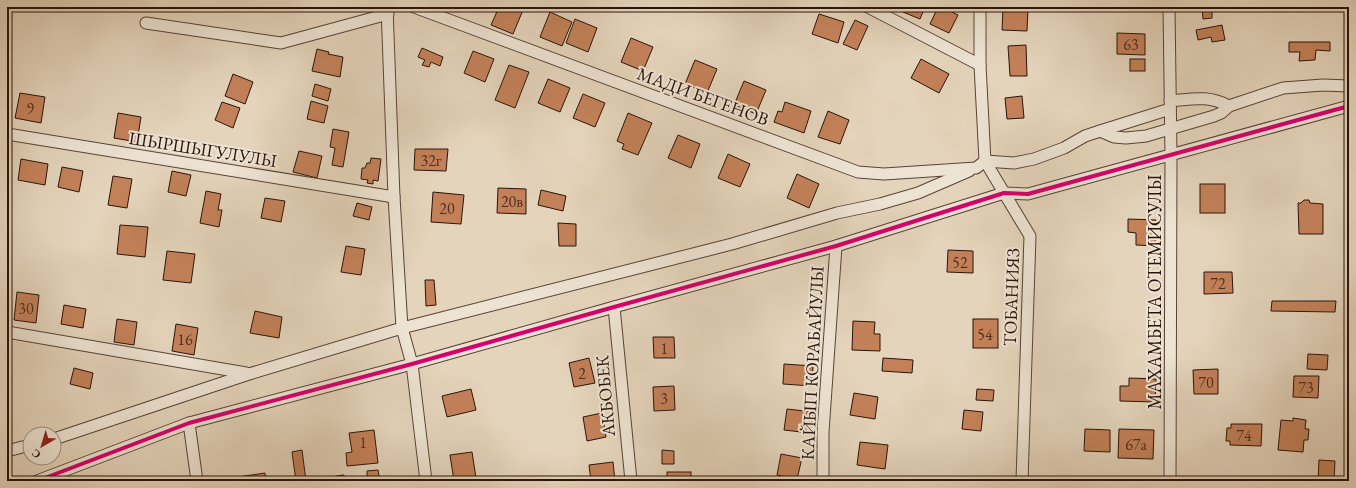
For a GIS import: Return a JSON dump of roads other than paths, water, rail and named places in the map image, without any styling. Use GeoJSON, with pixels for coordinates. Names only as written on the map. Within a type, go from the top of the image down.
{"type":"FeatureCollection","features":[{"type":"Feature","properties":{"kind":"street","name":"МАДИ БЕГЕНОВ"},"geometry":{"type":"LineString","coordinates":[[414,7],[858,172],[884,174],[1014,163],[1034,159],[1064,148],[1084,136],[1170,105],[1206,98],[1229,106]]}},
{"type":"Feature","properties":{"kind":"street"},"geometry":{"type":"LineString","coordinates":[[868,7],[980,65]]}},
{"type":"Feature","properties":{"kind":"street","name":"ТОБАНИЯЗ"},"geometry":{"type":"LineString","coordinates":[[980,7],[980,165],[1004,193],[1030,236],[1022,481]]}},
{"type":"Feature","properties":{"kind":"street","name":"МАХАМБЕТА ОТЕМИСУЛЫ"},"geometry":{"type":"LineString","coordinates":[[1169,7],[1171,129],[1170,481]]}},
{"type":"Feature","properties":{"kind":"street"},"geometry":{"type":"LineString","coordinates":[[146,23],[281,43],[387,10],[394,197],[402,328],[412,364],[426,481]]}},
{"type":"Feature","properties":{"kind":"street"},"geometry":{"type":"LineString","coordinates":[[1100,131],[1114,137],[1126,138],[1146,136],[1214,116],[1221,113],[1229,106],[1282,88],[1323,85],[1349,86]]}},
{"type":"Feature","properties":{"kind":"street"},"geometry":{"type":"LineString","coordinates":[[36,481],[189,423],[412,364],[836,246],[1004,193],[1028,194],[1349,106]]}},
{"type":"Feature","properties":{"kind":"street","name":"ШЫРШЫГУЛУЛЫ"},"geometry":{"type":"LineString","coordinates":[[7,134],[394,197]]}},
{"type":"Feature","properties":{"kind":"street"},"geometry":{"type":"LineString","coordinates":[[62,436],[249,374],[402,328],[732,244],[837,213],[880,204],[918,193],[980,165]]}},
{"type":"Feature","properties":{"kind":"street","name":"КАЙЫП КОРАБАЙУЛЫ"},"geometry":{"type":"LineString","coordinates":[[823,481],[823,432],[836,246]]}},
{"type":"Feature","properties":{"kind":"street","name":"АКБОБЕК"},"geometry":{"type":"LineString","coordinates":[[614,307],[631,481]]}},
{"type":"Feature","properties":{"kind":"street"},"geometry":{"type":"LineString","coordinates":[[7,332],[249,374]]}},
{"type":"Feature","properties":{"kind":"street"},"geometry":{"type":"LineString","coordinates":[[189,423],[196,481]]}},
{"type":"Feature","properties":{"kind":"street"},"geometry":{"type":"LineString","coordinates":[[7,451],[22,447]]}}]}
